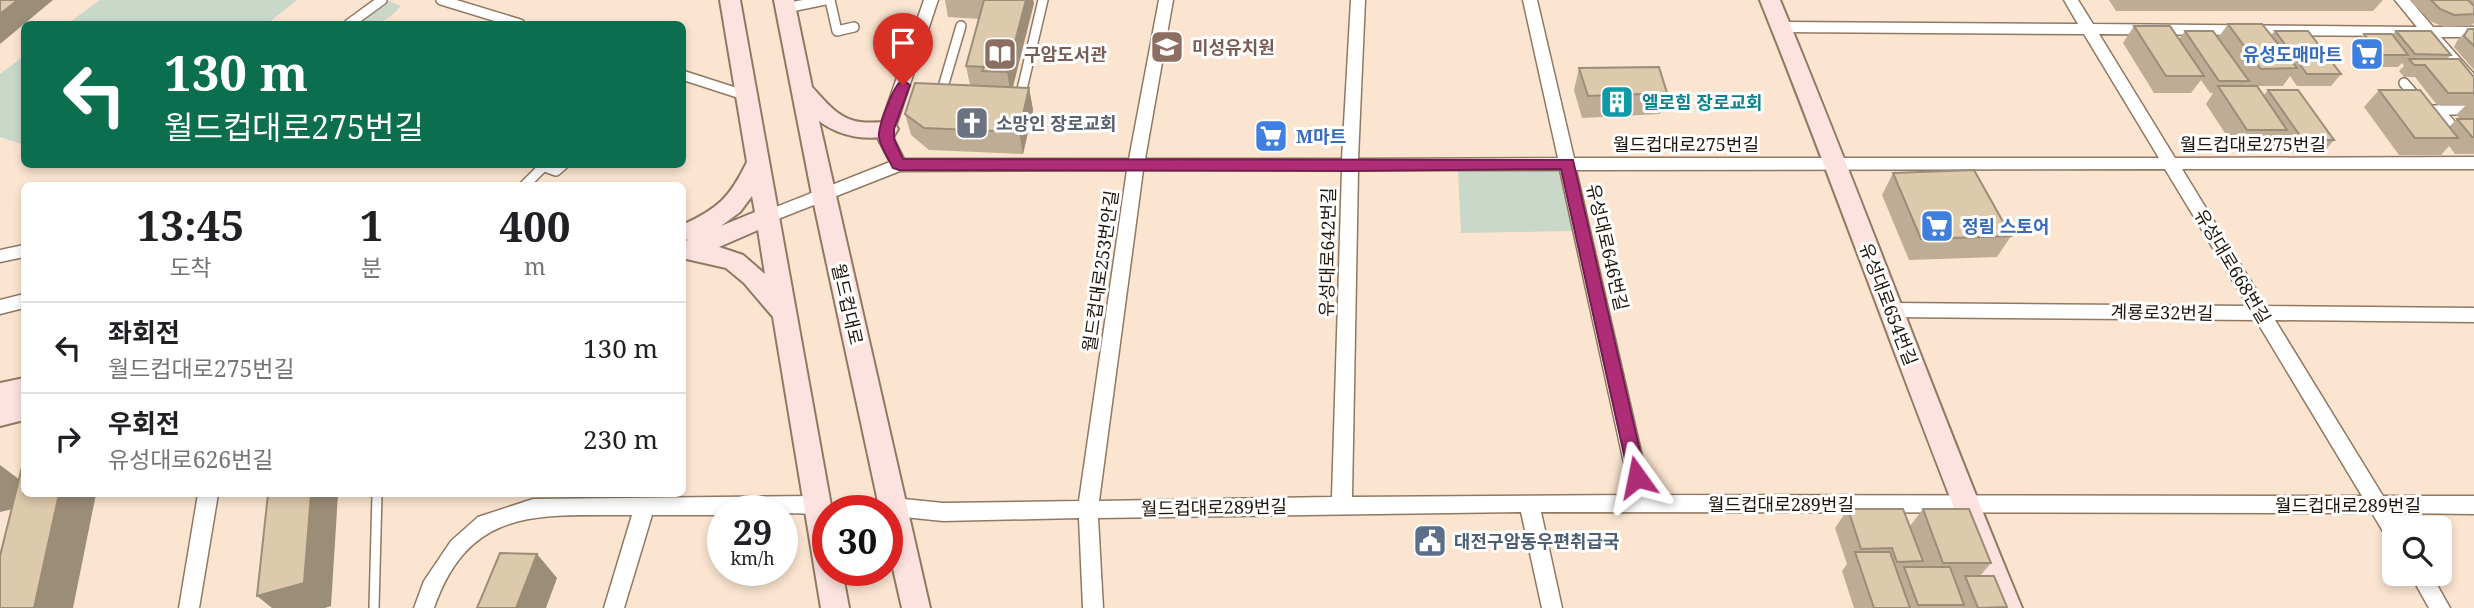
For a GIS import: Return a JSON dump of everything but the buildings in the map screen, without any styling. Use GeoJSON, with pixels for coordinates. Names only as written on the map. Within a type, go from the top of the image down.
{"type":"FeatureCollection","features":[{"type":"Feature","properties":{"kind":"street"},"geometry":{"type":"LineString","coordinates":[[730,0],[815,495]]}},
{"type":"Feature","properties":{"kind":"street"},"geometry":{"type":"LineString","coordinates":[[686,242],[767,218],[899,165],[886,139],[887,129],[910,85],[931,0]]}},
{"type":"Feature","properties":{"kind":"street","name":"월드컵대로253번안길"},"geometry":{"type":"LineString","coordinates":[[1088,508],[1136,166],[1166,0]]}},
{"type":"Feature","properties":{"kind":"street","name":"유성대로642번길"},"geometry":{"type":"LineString","coordinates":[[1342,505],[1350,166],[1358,0]]}},
{"type":"Feature","properties":{"kind":"street","name":"유성대로646번길"},"geometry":{"type":"LineString","coordinates":[[1530,0],[1643,503]]}},
{"type":"Feature","properties":{"kind":"street","name":"유성대로654번길"},"geometry":{"type":"LineString","coordinates":[[1770,0],[1837,163],[1965,504],[2008,608]]}},
{"type":"Feature","properties":{"kind":"street","name":"유성대로668번길"},"geometry":{"type":"LineString","coordinates":[[2071,0],[2385,516]]}},
{"type":"Feature","properties":{"kind":"street"},"geometry":{"type":"LineString","coordinates":[[2402,0],[2474,84]]}},
{"type":"Feature","properties":{"kind":"street","name":"월드컵대로"},"geometry":{"type":"LineString","coordinates":[[785,4],[824,195],[891,495]]}},
{"type":"Feature","properties":{"kind":"street"},"geometry":{"type":"LineString","coordinates":[[1782,27],[2474,32]]}},
{"type":"Feature","properties":{"kind":"street"},"geometry":{"type":"LineString","coordinates":[[803,89],[819,111],[844,126],[867,132],[887,129]]}},
{"type":"Feature","properties":{"kind":"street","name":"월드컵대로275번길"},"geometry":{"type":"LineString","coordinates":[[899,165],[2474,163]]}},
{"type":"Feature","properties":{"kind":"street"},"geometry":{"type":"LineString","coordinates":[[686,242],[733,209],[747,190],[757,164]]}},
{"type":"Feature","properties":{"kind":"street"},"geometry":{"type":"LineString","coordinates":[[686,242],[732,258],[748,268],[784,314]]}},
{"type":"Feature","properties":{"kind":"street"},"geometry":{"type":"LineString","coordinates":[[0,256],[21,252]]}},
{"type":"Feature","properties":{"kind":"street"},"geometry":{"type":"LineString","coordinates":[[0,307],[21,302]]}},
{"type":"Feature","properties":{"kind":"street","name":"계룡로32번길"},"geometry":{"type":"LineString","coordinates":[[1891,310],[2474,315]]}},
{"type":"Feature","properties":{"kind":"street"},"geometry":{"type":"LineString","coordinates":[[0,394],[21,389]]}},
{"type":"Feature","properties":{"kind":"street"},"geometry":{"type":"LineString","coordinates":[[0,415],[21,411]]}},
{"type":"Feature","properties":{"kind":"street"},"geometry":{"type":"LineString","coordinates":[[190,608],[208,497]]}},
{"type":"Feature","properties":{"kind":"street"},"geometry":{"type":"LineString","coordinates":[[1529,503],[1552,608]]}},
{"type":"Feature","properties":{"kind":"street","name":"월드컵대로289번길"},"geometry":{"type":"LineString","coordinates":[[903,508],[943,512],[1529,503],[2474,505]]}},
{"type":"Feature","properties":{"kind":"street"},"geometry":{"type":"LineString","coordinates":[[424,608],[430,588],[458,547],[485,523],[533,508],[812,505]]}},
{"type":"Feature","properties":{"kind":"street"},"geometry":{"type":"LineString","coordinates":[[614,608],[644,508]]}},
{"type":"Feature","properties":{"kind":"street"},"geometry":{"type":"LineString","coordinates":[[1088,508],[1093,608]]}},
{"type":"Feature","properties":{"kind":"street","name":"월드컵대로"},"geometry":{"type":"LineString","coordinates":[[903,548],[916,608]]}},
{"type":"Feature","properties":{"kind":"street"},"geometry":{"type":"LineString","coordinates":[[831,586],[835,608]]}},
{"type":"Feature","properties":{"kind":"street"},"geometry":{"type":"LineString","coordinates":[[2427,586],[2440,608]]}},
{"type":"Feature","properties":{"kind":"lane"},"geometry":{"type":"LineString","coordinates":[[353,21],[382,0]]}},
{"type":"Feature","properties":{"kind":"lane"},"geometry":{"type":"LineString","coordinates":[[441,0],[510,21]]}},
{"type":"Feature","properties":{"kind":"lane"},"geometry":{"type":"LineString","coordinates":[[785,4],[827,0],[837,31],[854,27]]}},
{"type":"Feature","properties":{"kind":"lane"},"geometry":{"type":"LineString","coordinates":[[1007,98],[1020,98],[1043,0]]}},
{"type":"Feature","properties":{"kind":"lane"},"geometry":{"type":"LineString","coordinates":[[930,86],[946,88],[961,26]]}},
{"type":"Feature","properties":{"kind":"lane"},"geometry":{"type":"LineString","coordinates":[[686,76],[746,95]]}},
{"type":"Feature","properties":{"kind":"lane"},"geometry":{"type":"LineString","coordinates":[[2404,83],[2426,110],[2474,110]]}},
{"type":"Feature","properties":{"kind":"lane"},"geometry":{"type":"LineString","coordinates":[[2440,110],[2454,128]]}},
{"type":"Feature","properties":{"kind":"lane"},"geometry":{"type":"LineString","coordinates":[[527,182],[538,168]]}},
{"type":"Feature","properties":{"kind":"lane"},"geometry":{"type":"LineString","coordinates":[[371,608],[377,497]]}},
{"type":"Feature","properties":{"kind":"green space"},"geometry":{"type":"Polygon","coordinates":[[[100,0],[297,0],[271,21],[71,21],[100,0]]]}},
{"type":"Feature","properties":{"kind":"green space"},"geometry":{"type":"Polygon","coordinates":[[[389,1],[401,6],[381,21],[360,21],[389,1]]]}},
{"type":"Feature","properties":{"kind":"green space"},"geometry":{"type":"Polygon","coordinates":[[[21,58],[21,144],[0,137],[0,74],[21,58]]]}},
{"type":"Feature","properties":{"kind":"green space"},"geometry":{"type":"Polygon","coordinates":[[[1558,166],[1573,231],[1461,233],[1458,171],[1558,166]]]}},
{"type":"Feature","properties":{"kind":"place","name":"미성유치원"},"geometry":{"type":"Point","coordinates":[1167,47]}},
{"type":"Feature","properties":{"kind":"place","name":"구암도서관"},"geometry":{"type":"Point","coordinates":[1000,54]}},
{"type":"Feature","properties":{"kind":"place","name":"유성도매마트"},"geometry":{"type":"Point","coordinates":[2367,54]}},
{"type":"Feature","properties":{"kind":"place","name":"엘로힘 장로교회"},"geometry":{"type":"Point","coordinates":[1617,102]}},
{"type":"Feature","properties":{"kind":"place","name":"소망인 장로교회"},"geometry":{"type":"Point","coordinates":[972,123]}},
{"type":"Feature","properties":{"kind":"place","name":"M마트"},"geometry":{"type":"Point","coordinates":[1271,136]}},
{"type":"Feature","properties":{"kind":"place","name":"정림 스토어"},"geometry":{"type":"Point","coordinates":[1937,226]}},
{"type":"Feature","properties":{"kind":"place","name":"대전구암동우편취급국"},"geometry":{"type":"Point","coordinates":[1430,541]}},
{"type":"Feature","properties":{"kind":"route"},"geometry":{"type":"LineString","coordinates":[[903,85],[886,139],[899,165],[1350,166],[1568,163],[1637,477]]}}]}
